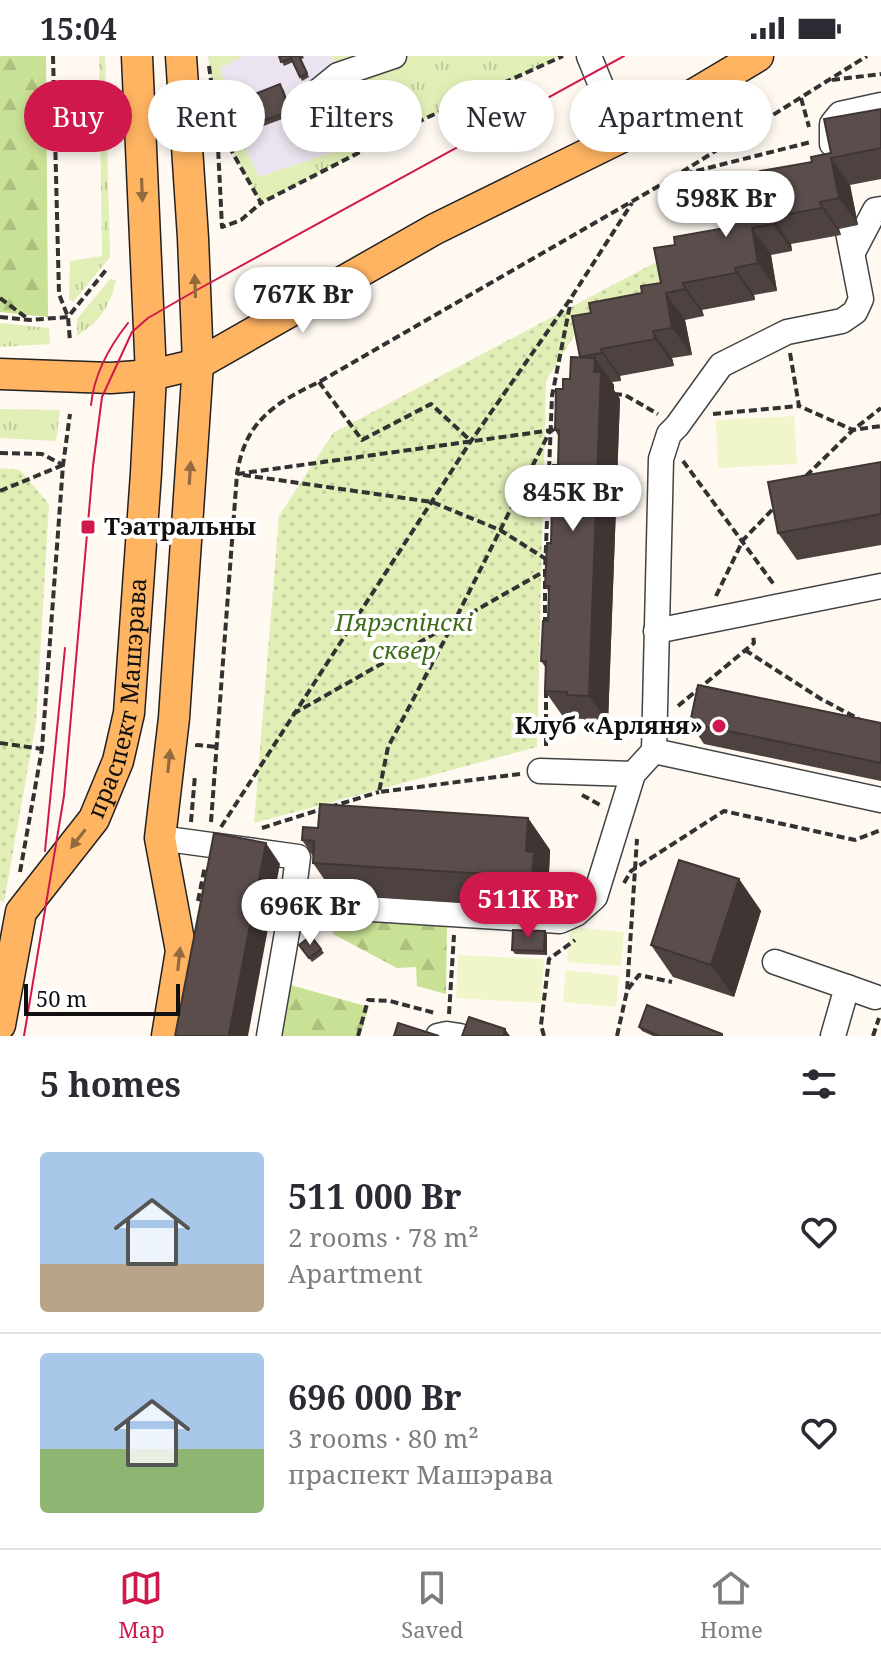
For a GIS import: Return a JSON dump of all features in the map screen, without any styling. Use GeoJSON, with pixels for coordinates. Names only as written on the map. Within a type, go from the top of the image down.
{"type":"FeatureCollection","features":[{"type":"Feature","properties":{"kind":"main road","name":"праспект Машэрава"},"geometry":{"type":"LineString","coordinates":[[0,1025],[21,912],[94,819],[118,761],[129,713],[151,375],[137,56]]}},
{"type":"Feature","properties":{"kind":"main road","name":"праспект Машэрава"},"geometry":{"type":"LineString","coordinates":[[167,1036],[181,951],[187,841],[174,718],[198,364],[181,56]]}},
{"type":"Feature","properties":{"kind":"main road"},"geometry":{"type":"LineString","coordinates":[[718,80],[758,56]]}},
{"type":"Feature","properties":{"kind":"main road"},"geometry":{"type":"LineString","coordinates":[[0,374],[111,378],[151,375],[198,364],[435,229],[592,152]]}},
{"type":"Feature","properties":{"kind":"street"},"geometry":{"type":"LineString","coordinates":[[332,80],[338,75],[394,56]]}},
{"type":"Feature","properties":{"kind":"street"},"geometry":{"type":"LineString","coordinates":[[589,56],[599,80]]}},
{"type":"Feature","properties":{"kind":"street"},"geometry":{"type":"LineString","coordinates":[[836,167],[832,124],[840,114],[881,105]]}},
{"type":"Feature","properties":{"kind":"street"},"geometry":{"type":"LineString","coordinates":[[853,252],[875,210],[881,209]]}},
{"type":"Feature","properties":{"kind":"street"},"geometry":{"type":"LineString","coordinates":[[292,904],[560,921],[576,914],[595,897],[633,774],[654,751],[661,459],[672,433],[721,365],[787,332],[842,321],[855,312],[861,299],[847,227]]}},
{"type":"Feature","properties":{"kind":"street"},"geometry":{"type":"LineString","coordinates":[[656,631],[881,586]]}},
{"type":"Feature","properties":{"kind":"street"},"geometry":{"type":"LineString","coordinates":[[654,751],[881,800]]}},
{"type":"Feature","properties":{"kind":"street"},"geometry":{"type":"LineString","coordinates":[[540,771],[633,774]]}},
{"type":"Feature","properties":{"kind":"street"},"geometry":{"type":"LineString","coordinates":[[187,841],[298,857],[269,1036]]}},
{"type":"Feature","properties":{"kind":"street"},"geometry":{"type":"LineString","coordinates":[[775,962],[847,987],[878,1004]]}},
{"type":"Feature","properties":{"kind":"street"},"geometry":{"type":"LineString","coordinates":[[833,1036],[847,987]]}},
{"type":"Feature","properties":{"kind":"path"},"geometry":{"type":"LineString","coordinates":[[53,56],[59,294],[68,317],[70,341]]}},
{"type":"Feature","properties":{"kind":"path"},"geometry":{"type":"LineString","coordinates":[[208,56],[211,80]]}},
{"type":"Feature","properties":{"kind":"path"},"geometry":{"type":"LineString","coordinates":[[218,152],[222,227],[241,220],[261,203],[424,119],[563,56]]}},
{"type":"Feature","properties":{"kind":"path"},"geometry":{"type":"LineString","coordinates":[[187,841],[217,747],[237,474],[250,432],[271,408],[676,176],[867,56]]}},
{"type":"Feature","properties":{"kind":"path"},"geometry":{"type":"LineString","coordinates":[[830,80],[881,74]]}},
{"type":"Feature","properties":{"kind":"path"},"geometry":{"type":"LineString","coordinates":[[801,98],[809,127]]}},
{"type":"Feature","properties":{"kind":"path"},"geometry":{"type":"LineString","coordinates":[[676,176],[813,141]]}},
{"type":"Feature","properties":{"kind":"path"},"geometry":{"type":"LineString","coordinates":[[232,152],[261,203]]}},
{"type":"Feature","properties":{"kind":"path"},"geometry":{"type":"LineString","coordinates":[[187,841],[292,715],[633,201]]}},
{"type":"Feature","properties":{"kind":"path"},"geometry":{"type":"LineString","coordinates":[[0,317],[30,320],[68,317],[106,270]]}},
{"type":"Feature","properties":{"kind":"path"},"geometry":{"type":"LineString","coordinates":[[0,298],[30,320]]}},
{"type":"Feature","properties":{"kind":"path"},"geometry":{"type":"LineString","coordinates":[[545,630],[552,396],[571,298]]}},
{"type":"Feature","properties":{"kind":"path"},"geometry":{"type":"LineString","coordinates":[[787,332],[799,406]]}},
{"type":"Feature","properties":{"kind":"path"},"geometry":{"type":"LineString","coordinates":[[319,382],[362,440],[431,404],[471,441]]}},
{"type":"Feature","properties":{"kind":"path"},"geometry":{"type":"LineString","coordinates":[[614,394],[625,395],[672,433],[788,604]]}},
{"type":"Feature","properties":{"kind":"path"},"geometry":{"type":"LineString","coordinates":[[552,396],[564,395]]}},
{"type":"Feature","properties":{"kind":"path"},"geometry":{"type":"LineString","coordinates":[[672,433],[714,414],[799,406],[853,430],[881,426]]}},
{"type":"Feature","properties":{"kind":"path"},"geometry":{"type":"LineString","coordinates":[[806,476],[853,430],[881,408]]}},
{"type":"Feature","properties":{"kind":"path"},"geometry":{"type":"LineString","coordinates":[[17,883],[42,749],[63,465],[70,414]]}},
{"type":"Feature","properties":{"kind":"path"},"geometry":{"type":"LineString","coordinates":[[379,792],[388,747],[551,429]]}},
{"type":"Feature","properties":{"kind":"path"},"geometry":{"type":"LineString","coordinates":[[237,474],[563,429]]}},
{"type":"Feature","properties":{"kind":"path"},"geometry":{"type":"LineString","coordinates":[[0,453],[42,454],[63,465]]}},
{"type":"Feature","properties":{"kind":"path"},"geometry":{"type":"LineString","coordinates":[[0,491],[63,465]]}},
{"type":"Feature","properties":{"kind":"path"},"geometry":{"type":"LineString","coordinates":[[237,474],[432,502],[500,530],[546,559]]}},
{"type":"Feature","properties":{"kind":"path"},"geometry":{"type":"LineString","coordinates":[[704,621],[743,540],[774,508]]}},
{"type":"Feature","properties":{"kind":"path"},"geometry":{"type":"LineString","coordinates":[[292,715],[545,571]]}},
{"type":"Feature","properties":{"kind":"path"},"geometry":{"type":"LineString","coordinates":[[745,650],[821,699],[859,719]]}},
{"type":"Feature","properties":{"kind":"path"},"geometry":{"type":"LineString","coordinates":[[252,831],[379,792],[540,771],[546,749],[546,689]]}},
{"type":"Feature","properties":{"kind":"path"},"geometry":{"type":"LineString","coordinates":[[0,743],[42,749]]}},
{"type":"Feature","properties":{"kind":"path"},"geometry":{"type":"LineString","coordinates":[[196,759],[197,745],[217,747]]}},
{"type":"Feature","properties":{"kind":"path"},"geometry":{"type":"LineString","coordinates":[[195,773],[187,841],[196,913]]}},
{"type":"Feature","properties":{"kind":"path"},"geometry":{"type":"LineString","coordinates":[[581,794],[638,829],[627,991],[617,1036]]}},
{"type":"Feature","properties":{"kind":"path"},"geometry":{"type":"LineString","coordinates":[[623,884],[631,871],[724,811],[855,840],[881,830]]}},
{"type":"Feature","properties":{"kind":"path"},"geometry":{"type":"LineString","coordinates":[[358,1036],[368,1000],[390,1001],[445,1025],[455,914]]}},
{"type":"Feature","properties":{"kind":"path"},"geometry":{"type":"LineString","coordinates":[[544,1036],[541,1025],[549,959],[586,931]]}},
{"type":"Feature","properties":{"kind":"path"},"geometry":{"type":"LineString","coordinates":[[627,991],[639,975],[672,982]]}},
{"type":"Feature","properties":{"kind":"path"},"geometry":{"type":"LineString","coordinates":[[873,1036],[878,1004]]}},
{"type":"Feature","properties":{"kind":"shaded area"},"geometry":{"type":"Polygon","coordinates":[[[243,56],[332,56],[339,80],[281,80],[281,152],[333,152],[259,177],[247,152],[265,152],[265,80],[223,80],[220,68],[243,56]]]}},
{"type":"Feature","properties":{"kind":"green space"},"geometry":{"type":"Polygon","coordinates":[[[0,56],[46,56],[46,80],[24,80],[24,152],[47,152],[48,317],[0,312],[0,56]]]}},
{"type":"Feature","properties":{"kind":"green space"},"geometry":{"type":"Polygon","coordinates":[[[99,56],[105,56],[106,80],[99,80],[99,56]]]}},
{"type":"Feature","properties":{"kind":"green space"},"geometry":{"type":"Polygon","coordinates":[[[208,56],[243,56],[220,68],[223,80],[211,80],[208,56]]]}},
{"type":"Feature","properties":{"kind":"green space"},"geometry":{"type":"Polygon","coordinates":[[[332,56],[559,56],[511,80],[438,80],[438,113],[424,119],[422,80],[339,80],[332,56]]]}},
{"type":"Feature","properties":{"kind":"green space"},"geometry":{"type":"Polygon","coordinates":[[[100,152],[107,152],[110,257],[73,302],[69,299],[70,261],[102,256],[100,152]]]}},
{"type":"Feature","properties":{"kind":"green space"},"geometry":{"type":"Polygon","coordinates":[[[232,152],[247,152],[259,177],[333,152],[360,152],[261,203],[232,152]]]}},
{"type":"Feature","properties":{"kind":"green space","name":"Пярэспінскі сквер"},"geometry":{"type":"Polygon","coordinates":[[[658,261],[662,287],[585,318],[546,381],[537,747],[254,823],[279,516],[333,433],[658,261]]]}},
{"type":"Feature","properties":{"kind":"green space"},"geometry":{"type":"Polygon","coordinates":[[[110,279],[116,280],[107,306],[98,319],[77,336],[77,319],[110,279]]]}},
{"type":"Feature","properties":{"kind":"green space"},"geometry":{"type":"Polygon","coordinates":[[[0,323],[49,328],[50,344],[0,347],[0,323]]]}},
{"type":"Feature","properties":{"kind":"green space"},"geometry":{"type":"Polygon","coordinates":[[[0,409],[60,410],[56,441],[0,438],[0,409]]]}},
{"type":"Feature","properties":{"kind":"green space"},"geometry":{"type":"Polygon","coordinates":[[[794,416],[797,464],[718,468],[716,420],[794,416]]]}},
{"type":"Feature","properties":{"kind":"green space"},"geometry":{"type":"Polygon","coordinates":[[[0,468],[20,470],[49,504],[36,723],[4,902],[0,901],[0,468]]]}},
{"type":"Feature","properties":{"kind":"green space"},"geometry":{"type":"Polygon","coordinates":[[[333,913],[447,921],[446,994],[417,986],[416,967],[397,968],[333,934],[333,913]]]}},
{"type":"Feature","properties":{"kind":"green space"},"geometry":{"type":"Polygon","coordinates":[[[570,927],[624,932],[621,966],[567,962],[570,927]]]}},
{"type":"Feature","properties":{"kind":"green space"},"geometry":{"type":"Polygon","coordinates":[[[458,955],[544,959],[541,1003],[456,998],[458,955]]]}},
{"type":"Feature","properties":{"kind":"green space"},"geometry":{"type":"Polygon","coordinates":[[[566,970],[619,976],[616,1007],[563,1002],[566,970]]]}},
{"type":"Feature","properties":{"kind":"green space"},"geometry":{"type":"Polygon","coordinates":[[[287,984],[369,1007],[360,1036],[276,1036],[287,984]]]}},
{"type":"Feature","properties":{"kind":"building"},"geometry":{"type":"Polygon","coordinates":[[[279,56],[299,56],[307,73],[300,77],[291,58],[281,62],[279,56]]]}},
{"type":"Feature","properties":{"kind":"building"},"geometry":{"type":"Polygon","coordinates":[[[280,84],[281,87],[281,114],[265,120],[265,90],[280,84]]]}},
{"type":"Feature","properties":{"kind":"building"},"geometry":{"type":"Polygon","coordinates":[[[881,109],[881,148],[831,158],[839,198],[820,202],[822,208],[772,217],[773,224],[752,228],[758,263],[735,268],[736,273],[683,283],[685,289],[666,293],[672,328],[653,331],[655,339],[601,349],[602,353],[580,357],[572,316],[591,313],[589,303],[642,293],[641,286],[661,283],[654,248],[675,245],[674,237],[725,228],[724,222],[748,217],[741,183],[762,179],[760,171],[812,162],[811,157],[831,153],[824,119],[881,109]]]}},
{"type":"Feature","properties":{"kind":"building"},"geometry":{"type":"Polygon","coordinates":[[[571,357],[595,358],[594,372],[601,372],[589,696],[545,691],[546,661],[541,661],[543,621],[548,621],[549,586],[545,586],[547,543],[551,543],[553,465],[558,465],[556,389],[563,389],[563,379],[570,379],[571,357]]]}},
{"type":"Feature","properties":{"kind":"building"},"geometry":{"type":"Polygon","coordinates":[[[881,462],[881,514],[778,533],[768,482],[881,462]]]}},
{"type":"Feature","properties":{"kind":"building"},"geometry":{"type":"Polygon","coordinates":[[[698,685],[881,723],[881,763],[690,723],[698,685]]]}},
{"type":"Feature","properties":{"kind":"building"},"geometry":{"type":"Polygon","coordinates":[[[320,804],[528,818],[526,851],[534,852],[532,877],[313,863],[314,841],[302,840],[303,827],[318,828],[320,804]]]}},
{"type":"Feature","properties":{"kind":"building"},"geometry":{"type":"Polygon","coordinates":[[[214,833],[266,843],[229,1034],[234,1036],[175,1036],[214,833]]]}},
{"type":"Feature","properties":{"kind":"building"},"geometry":{"type":"Polygon","coordinates":[[[679,860],[739,879],[711,965],[651,945],[679,860]]]}},
{"type":"Feature","properties":{"kind":"building"},"geometry":{"type":"Polygon","coordinates":[[[513,930],[545,931],[544,951],[512,950],[513,930]]]}},
{"type":"Feature","properties":{"kind":"building"},"geometry":{"type":"Polygon","coordinates":[[[311,936],[321,949],[309,958],[299,945],[311,936]]]}},
{"type":"Feature","properties":{"kind":"building"},"geometry":{"type":"Polygon","coordinates":[[[647,1005],[722,1036],[659,1036],[639,1027],[647,1005]]]}},
{"type":"Feature","properties":{"kind":"building"},"geometry":{"type":"Polygon","coordinates":[[[469,1017],[505,1029],[503,1036],[462,1036],[469,1017]]]}},
{"type":"Feature","properties":{"kind":"building"},"geometry":{"type":"Polygon","coordinates":[[[398,1023],[439,1036],[394,1036],[398,1023]]]}},
{"type":"Feature","properties":{"kind":"tram line"},"geometry":{"type":"LineString","coordinates":[[24,1036],[64,796],[93,466],[102,397],[132,332],[148,318],[195,291],[624,56]]}},
{"type":"Feature","properties":{"kind":"tram line"},"geometry":{"type":"LineString","coordinates":[[91,405],[95,382],[104,361],[128,323]]}},
{"type":"Feature","properties":{"kind":"tram line"},"geometry":{"type":"LineString","coordinates":[[45,851],[65,648]]}},
{"type":"Feature","properties":{"kind":"place","name":"Тэатральны"},"geometry":{"type":"Point","coordinates":[88,527]}},
{"type":"Feature","properties":{"kind":"place","name":"Клуб «Арляня»"},"geometry":{"type":"Point","coordinates":[719,726]}}]}
